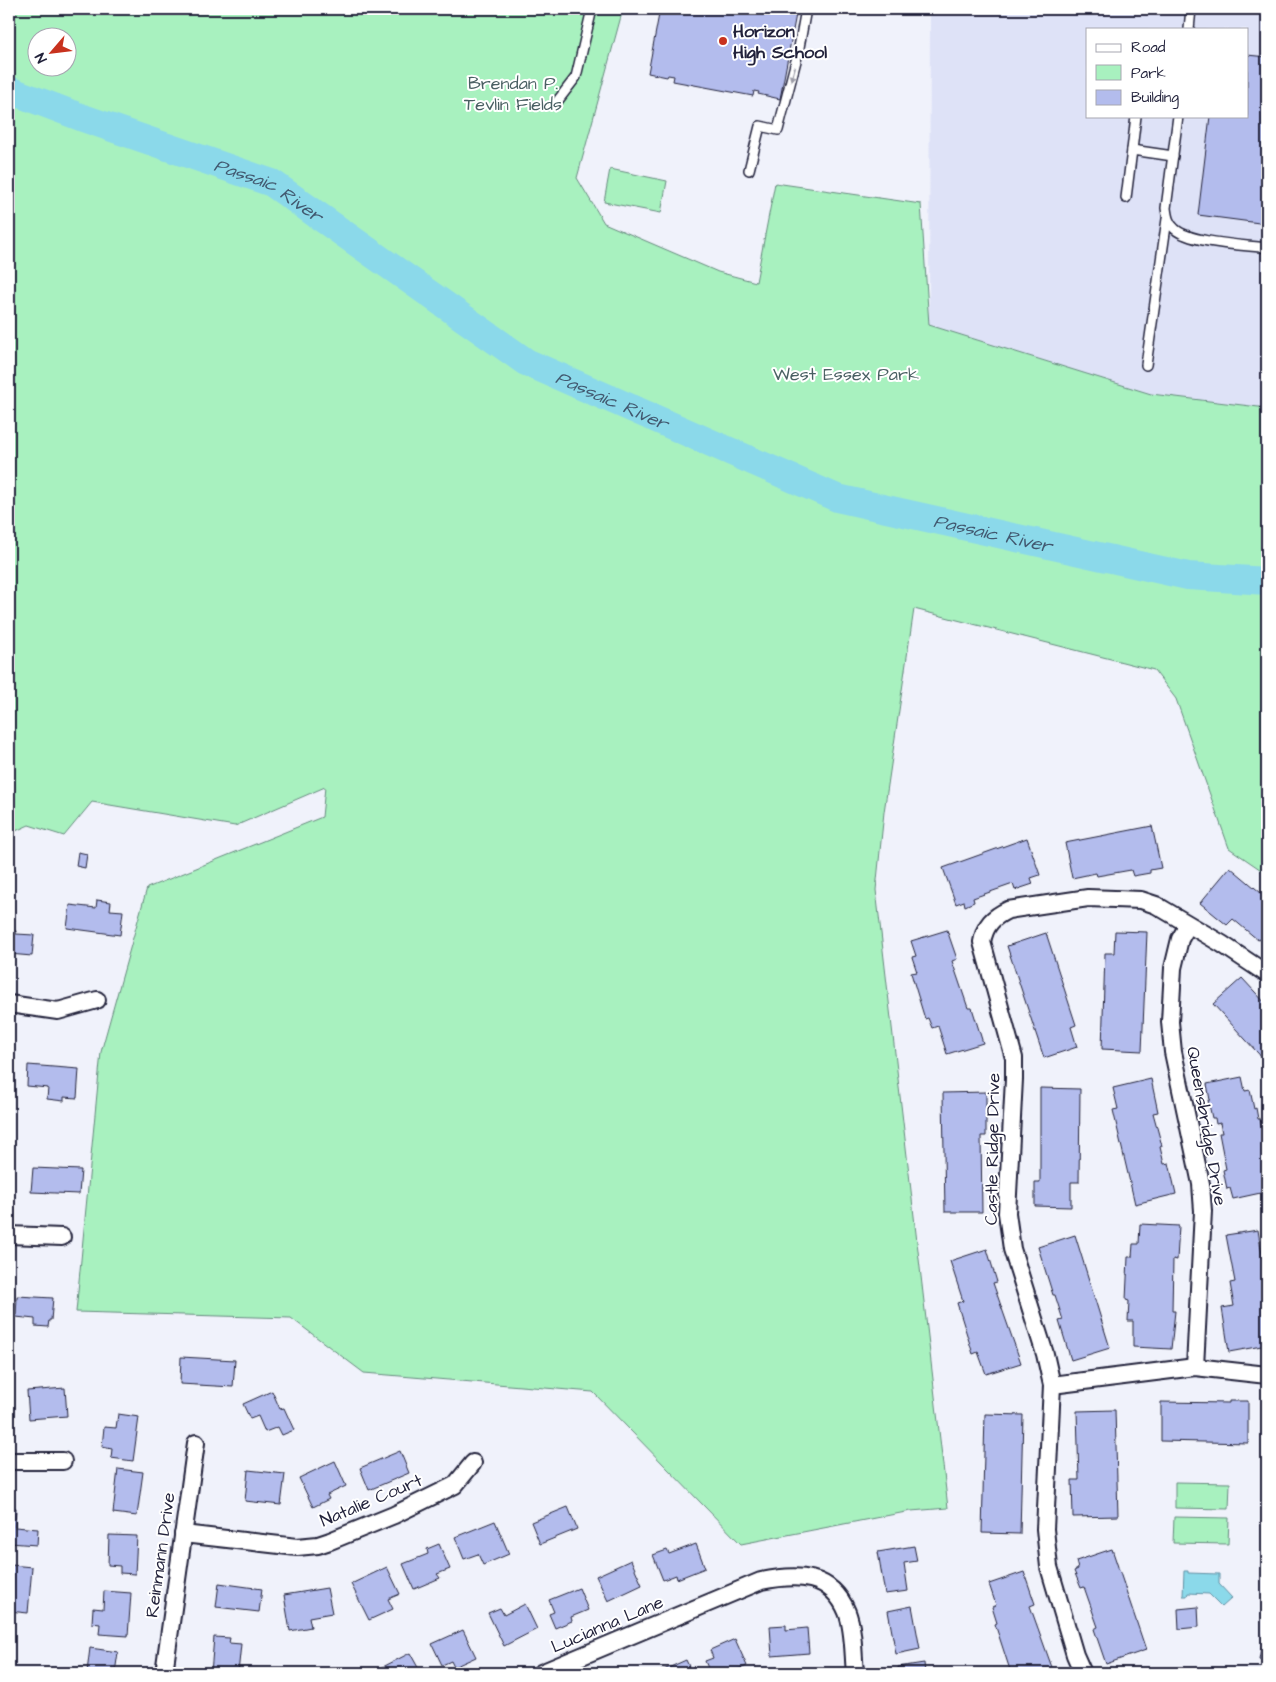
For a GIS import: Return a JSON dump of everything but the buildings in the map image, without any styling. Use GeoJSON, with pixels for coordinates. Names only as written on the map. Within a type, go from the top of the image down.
{"type":"FeatureCollection","features":[{"type":"Feature","properties":{"kind":"street","name":"Castle Ridge Drive"},"geometry":{"type":"LineString","coordinates":[[1084,1673],[1079,1665],[1049,1568],[1045,1528],[1052,1385],[1045,1354],[1010,1240],[1007,1213],[1014,1058],[982,942],[984,931],[989,922],[997,915],[1008,910],[1088,898],[1141,900],[1156,905],[1222,944],[1267,974]]}},
{"type":"Feature","properties":{"kind":"street","name":"Queensbridge Drive"},"geometry":{"type":"LineString","coordinates":[[1188,925],[1180,939],[1173,968],[1170,1022],[1173,1052],[1200,1184],[1203,1211],[1195,1367]]}},
{"type":"Feature","properties":{"kind":"street"},"geometry":{"type":"LineString","coordinates":[[9,1004],[58,1010],[97,1000]]}},
{"type":"Feature","properties":{"kind":"street"},"geometry":{"type":"LineString","coordinates":[[9,1235],[62,1237]]}},
{"type":"Feature","properties":{"kind":"street"},"geometry":{"type":"LineString","coordinates":[[1052,1385],[1195,1367],[1267,1374]]}},
{"type":"Feature","properties":{"kind":"street","name":"Reinmann Drive"},"geometry":{"type":"LineString","coordinates":[[164,1673],[196,1443]]}},
{"type":"Feature","properties":{"kind":"street"},"geometry":{"type":"LineString","coordinates":[[9,1461],[63,1461]]}},
{"type":"Feature","properties":{"kind":"street","name":"Natalie Court"},"geometry":{"type":"LineString","coordinates":[[183,1534],[297,1547],[318,1545],[394,1515],[455,1485],[473,1463]]}},
{"type":"Feature","properties":{"kind":"street","name":"Lucianna Lane"},"geometry":{"type":"LineString","coordinates":[[541,1673],[761,1581],[782,1577],[803,1577],[815,1580],[832,1589],[839,1596],[848,1613],[855,1673]]}},
{"type":"Feature","properties":{"kind":"lane"},"geometry":{"type":"LineString","coordinates":[[556,103],[576,77],[592,9]]}},
{"type":"Feature","properties":{"kind":"lane"},"geometry":{"type":"LineString","coordinates":[[750,170],[760,126],[778,130],[798,53],[806,9]]}},
{"type":"Feature","properties":{"kind":"lane"},"geometry":{"type":"LineString","coordinates":[[1189,28],[1191,9]]}},
{"type":"Feature","properties":{"kind":"lane"},"geometry":{"type":"LineString","coordinates":[[1126,198],[1136,118]]}},
{"type":"Feature","properties":{"kind":"lane"},"geometry":{"type":"LineString","coordinates":[[1146,364],[1167,218],[1166,208],[1178,118]]}},
{"type":"Feature","properties":{"kind":"lane"},"geometry":{"type":"LineString","coordinates":[[1132,150],[1173,156]]}},
{"type":"Feature","properties":{"kind":"lane"},"geometry":{"type":"LineString","coordinates":[[1167,218],[1174,228],[1185,236],[1267,248]]}},
{"type":"Feature","properties":{"kind":"shaded area"},"geometry":{"type":"Polygon","coordinates":[[[930,9],[1267,9],[1267,408],[1151,394],[929,325],[930,9]]]}},
{"type":"Feature","properties":{"kind":"green space"},"geometry":{"type":"Polygon","coordinates":[[[9,9],[623,9],[577,178],[604,223],[718,272],[756,282],[775,183],[921,204],[929,325],[1151,394],[1267,408],[1267,874],[1229,848],[1176,699],[1154,670],[914,609],[884,812],[876,890],[948,1508],[911,1511],[741,1544],[593,1392],[364,1373],[291,1318],[76,1312],[101,1052],[147,888],[322,817],[325,787],[235,826],[92,802],[64,836],[29,825],[9,834],[9,9]]]}},
{"type":"Feature","properties":{"kind":"green space"},"geometry":{"type":"Polygon","coordinates":[[[610,169],[667,181],[661,213],[604,202],[610,169]]]}},
{"type":"Feature","properties":{"kind":"green space"},"geometry":{"type":"Polygon","coordinates":[[[1175,1482],[1230,1483],[1229,1509],[1175,1508],[1175,1482]]]}},
{"type":"Feature","properties":{"kind":"green space"},"geometry":{"type":"Polygon","coordinates":[[[1174,1517],[1229,1518],[1228,1544],[1173,1543],[1174,1517]]]}},
{"type":"Feature","properties":{"kind":"water"},"geometry":{"type":"Polygon","coordinates":[[[1184,1571],[1188,1571],[1188,1573],[1219,1574],[1219,1584],[1232,1598],[1222,1607],[1209,1594],[1188,1593],[1187,1596],[1183,1596],[1184,1571]]]}},
{"type":"Feature","properties":{"kind":"waterway","name":"Passaic River"},"geometry":{"type":"LineString","coordinates":[[9,90],[83,118],[272,183],[526,362],[837,498],[1188,576],[1267,581]]}},
{"type":"Feature","properties":{"kind":"place","name":"Horizon High School"},"geometry":{"type":"Point","coordinates":[723,41]}},
{"type":"Feature","properties":{"kind":"park label","name":"Brendan P. Tevlin Fields"},"geometry":{"type":"Point","coordinates":[513,94]}},
{"type":"Feature","properties":{"kind":"park label","name":"West Essex Park"},"geometry":{"type":"Point","coordinates":[846,374]}}]}
